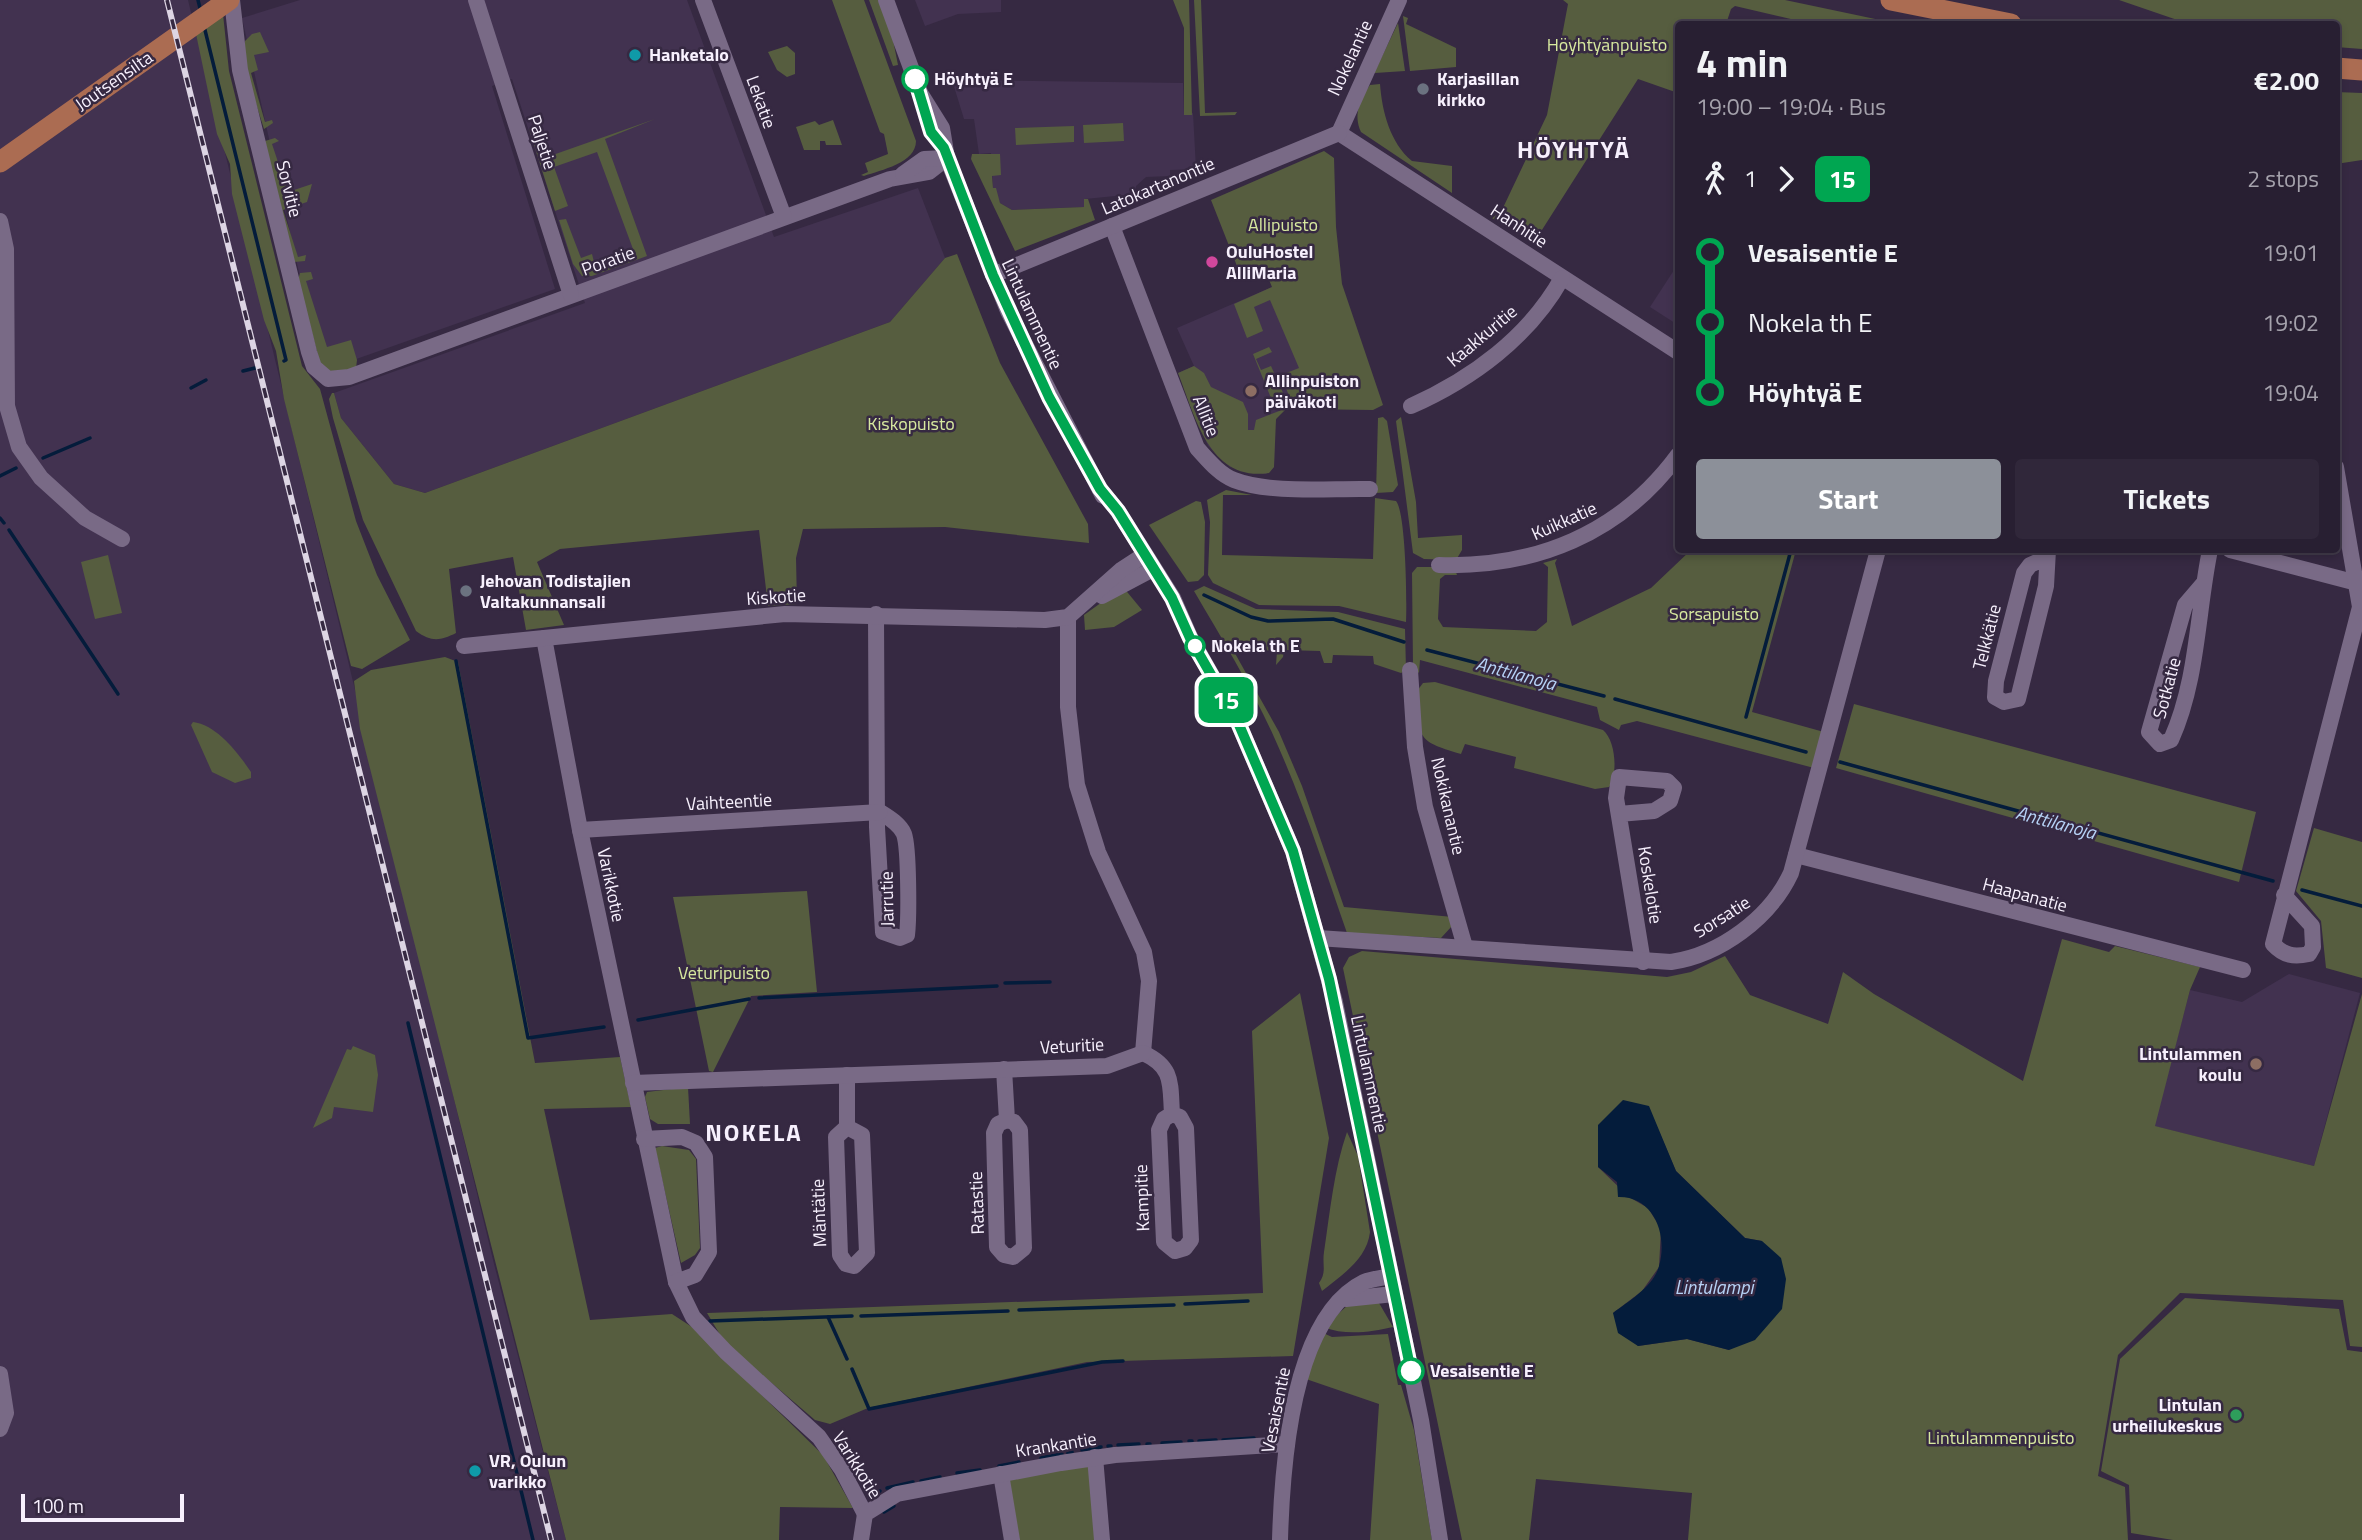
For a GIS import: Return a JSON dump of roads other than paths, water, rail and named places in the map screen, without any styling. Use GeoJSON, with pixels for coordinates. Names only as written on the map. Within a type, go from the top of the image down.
{"type":"FeatureCollection","features":[{"type":"Feature","properties":{"kind":"main road","name":"Joutsensilta"},"geometry":{"type":"LineString","coordinates":[[0,162],[230,0]]}},
{"type":"Feature","properties":{"kind":"main road"},"geometry":{"type":"LineString","coordinates":[[1891,0],[1996,21]]}},
{"type":"Feature","properties":{"kind":"main road"},"geometry":{"type":"LineString","coordinates":[[2340,68],[2362,70]]}},
{"type":"Feature","properties":{"kind":"street","name":"Sorvitie"},"geometry":{"type":"LineString","coordinates":[[230,0],[240,70],[309,352],[314,367],[328,379]]}},
{"type":"Feature","properties":{"kind":"street","name":"Paljetie"},"geometry":{"type":"LineString","coordinates":[[476,0],[571,295]]}},
{"type":"Feature","properties":{"kind":"street","name":"Lekatie"},"geometry":{"type":"LineString","coordinates":[[703,0],[784,217]]}},
{"type":"Feature","properties":{"kind":"street","name":"Lintulammentie"},"geometry":{"type":"LineString","coordinates":[[886,0],[922,96],[942,128],[946,153],[993,275],[1055,409],[1100,489],[1121,536],[1145,564],[1237,720],[1264,777],[1293,851],[1335,1002],[1421,1420],[1440,1540]]}},
{"type":"Feature","properties":{"kind":"street","name":"Nokelantie"},"geometry":{"type":"LineString","coordinates":[[1339,133],[1399,0]]}},
{"type":"Feature","properties":{"kind":"street","name":"Latokartanontie"},"geometry":{"type":"LineString","coordinates":[[993,275],[1339,133]]}},
{"type":"Feature","properties":{"kind":"street","name":"Hanhitie"},"geometry":{"type":"LineString","coordinates":[[1339,133],[1675,350]]}},
{"type":"Feature","properties":{"kind":"street","name":"Poratie"},"geometry":{"type":"LineString","coordinates":[[328,379],[349,377],[901,176],[924,159],[946,153]]}},
{"type":"Feature","properties":{"kind":"street"},"geometry":{"type":"LineString","coordinates":[[0,221],[6,249],[7,395],[13,432],[28,463],[85,518],[122,539]]}},
{"type":"Feature","properties":{"kind":"street","name":"Allitie"},"geometry":{"type":"LineString","coordinates":[[1112,226],[1197,448],[1213,466],[1233,479],[1256,485],[1370,489]]}},
{"type":"Feature","properties":{"kind":"street","name":"Kaakkuritie"},"geometry":{"type":"LineString","coordinates":[[1411,406],[1443,392],[1478,369],[1519,335],[1544,308],[1562,278]]}},
{"type":"Feature","properties":{"kind":"street","name":"Kuikkatie"},"geometry":{"type":"LineString","coordinates":[[1439,565],[1506,562],[1546,553],[1579,539],[1632,506],[1675,459]]}},
{"type":"Feature","properties":{"kind":"street"},"geometry":{"type":"LineString","coordinates":[[2284,895],[2360,607],[2340,489]]}},
{"type":"Feature","properties":{"kind":"street","name":"Sorsatie"},"geometry":{"type":"LineString","coordinates":[[1318,937],[1643,962],[1689,959],[1712,949],[1760,918],[1779,897],[1797,855],[1877,553]]}},
{"type":"Feature","properties":{"kind":"street","name":"Sotkatie"},"geometry":{"type":"LineString","coordinates":[[2203,584],[2185,605],[2149,732],[2160,744],[2171,740],[2178,726],[2199,642],[2203,584],[2209,553]]}},
{"type":"Feature","properties":{"kind":"street"},"geometry":{"type":"LineString","coordinates":[[2242,553],[2357,583]]}},
{"type":"Feature","properties":{"kind":"street","name":"Telkkätie"},"geometry":{"type":"LineString","coordinates":[[2047,554],[2046,586],[2034,644],[2018,699],[2004,702],[1995,697],[1996,681],[2024,573],[2030,565],[2047,554]]}},
{"type":"Feature","properties":{"kind":"street"},"geometry":{"type":"LineString","coordinates":[[1143,1054],[1149,981],[1144,952],[1098,852],[1075,774],[1068,707],[1068,617],[1145,564]]}},
{"type":"Feature","properties":{"kind":"street","name":"Kiskotie"},"geometry":{"type":"LineString","coordinates":[[464,646],[785,614],[876,614],[1001,620],[1068,617]]}},
{"type":"Feature","properties":{"kind":"street","name":"Jarrutie"},"geometry":{"type":"LineString","coordinates":[[876,614],[880,812],[877,827],[883,932],[900,938],[907,935],[909,919],[904,834],[894,821],[880,812]]}},
{"type":"Feature","properties":{"kind":"street","name":"Varikkotie"},"geometry":{"type":"LineString","coordinates":[[544,638],[580,830],[676,1282],[693,1317],[726,1352],[819,1437],[842,1470],[865,1514]]}},
{"type":"Feature","properties":{"kind":"street","name":"Nokikanantie"},"geometry":{"type":"LineString","coordinates":[[1410,670],[1415,747],[1425,807],[1465,947]]}},
{"type":"Feature","properties":{"kind":"street","name":"Vaihteentie"},"geometry":{"type":"LineString","coordinates":[[580,830],[880,812]]}},
{"type":"Feature","properties":{"kind":"street","name":"Koskelotie"},"geometry":{"type":"LineString","coordinates":[[1619,814],[1643,962]]}},
{"type":"Feature","properties":{"kind":"street","name":"Haapanatie"},"geometry":{"type":"LineString","coordinates":[[1797,855],[2243,970]]}},
{"type":"Feature","properties":{"kind":"street","name":"Veturitie"},"geometry":{"type":"LineString","coordinates":[[634,1083],[1107,1066],[1143,1054]]}},
{"type":"Feature","properties":{"kind":"street","name":"Kampitie"},"geometry":{"type":"LineString","coordinates":[[1143,1054],[1158,1060],[1167,1069],[1172,1114]]}},
{"type":"Feature","properties":{"kind":"street","name":"Ratastie"},"geometry":{"type":"LineString","coordinates":[[1004,1069],[1007,1120]]}},
{"type":"Feature","properties":{"kind":"street","name":"Mäntätie"},"geometry":{"type":"LineString","coordinates":[[847,1075],[847,1127],[836,1137],[840,1255],[846,1264],[854,1266],[867,1253],[862,1135],[847,1127]]}},
{"type":"Feature","properties":{"kind":"street","name":"Kampitie"},"geometry":{"type":"LineString","coordinates":[[1172,1114],[1180,1117],[1186,1128],[1191,1240],[1185,1248],[1175,1251],[1164,1242],[1159,1130],[1164,1119],[1172,1114]]}},
{"type":"Feature","properties":{"kind":"street","name":"Ratastie"},"geometry":{"type":"LineString","coordinates":[[1007,1120],[1014,1122],[1020,1130],[1024,1248],[1013,1257],[1003,1255],[997,1247],[994,1133],[998,1124],[1007,1120]]}},
{"type":"Feature","properties":{"kind":"street"},"geometry":{"type":"LineString","coordinates":[[644,1139],[682,1137],[696,1143],[705,1157],[709,1252],[695,1275],[676,1282]]}},
{"type":"Feature","properties":{"kind":"street","name":"Vesaisentie"},"geometry":{"type":"LineString","coordinates":[[1280,1540],[1287,1444],[1309,1348],[1330,1312],[1364,1283],[1391,1276]]}},
{"type":"Feature","properties":{"kind":"street"},"geometry":{"type":"LineString","coordinates":[[1344,1300],[1394,1294]]}},
{"type":"Feature","properties":{"kind":"street"},"geometry":{"type":"LineString","coordinates":[[0,1374],[6,1413],[0,1429]]}},
{"type":"Feature","properties":{"kind":"street","name":"Krankantie"},"geometry":{"type":"LineString","coordinates":[[865,1514],[897,1494],[1095,1457],[1287,1444]]}},
{"type":"Feature","properties":{"kind":"street"},"geometry":{"type":"LineString","coordinates":[[1095,1457],[1102,1540]]}},
{"type":"Feature","properties":{"kind":"street"},"geometry":{"type":"LineString","coordinates":[[1001,1474],[1012,1540]]}},
{"type":"Feature","properties":{"kind":"street"},"geometry":{"type":"LineString","coordinates":[[861,1540],[865,1514]]}},
{"type":"Feature","properties":{"kind":"water","name":"Lintulampi"},"geometry":{"type":"Polygon","coordinates":[[[1623,1100],[1649,1106],[1676,1171],[1745,1238],[1762,1241],[1781,1258],[1786,1279],[1782,1309],[1755,1340],[1729,1350],[1687,1339],[1638,1346],[1618,1333],[1613,1313],[1652,1280],[1661,1254],[1659,1230],[1649,1210],[1630,1198],[1618,1197],[1617,1182],[1598,1167],[1598,1125],[1623,1100]]]}},
{"type":"Feature","properties":{"kind":"waterway"},"geometry":{"type":"LineString","coordinates":[[198,0],[201,12]]}},
{"type":"Feature","properties":{"kind":"waterway"},"geometry":{"type":"LineString","coordinates":[[204,26],[286,360],[284,361]]}},
{"type":"Feature","properties":{"kind":"waterway"},"geometry":{"type":"LineString","coordinates":[[243,371],[255,368]]}},
{"type":"Feature","properties":{"kind":"waterway"},"geometry":{"type":"LineString","coordinates":[[191,388],[206,380]]}},
{"type":"Feature","properties":{"kind":"waterway"},"geometry":{"type":"LineString","coordinates":[[43,458],[90,438]]}},
{"type":"Feature","properties":{"kind":"waterway"},"geometry":{"type":"LineString","coordinates":[[0,476],[16,468]]}},
{"type":"Feature","properties":{"kind":"waterway"},"geometry":{"type":"LineString","coordinates":[[0,518],[4,523]]}},
{"type":"Feature","properties":{"kind":"waterway"},"geometry":{"type":"LineString","coordinates":[[9,530],[118,694]]}},
{"type":"Feature","properties":{"kind":"waterway"},"geometry":{"type":"LineString","coordinates":[[1746,717],[1790,553]]}},
{"type":"Feature","properties":{"kind":"waterway","name":"Anttilanoja"},"geometry":{"type":"LineString","coordinates":[[1204,595],[1251,617],[1268,621],[1333,619],[1404,642]]}},
{"type":"Feature","properties":{"kind":"waterway","name":"Anttilanoja"},"geometry":{"type":"LineString","coordinates":[[1427,650],[1604,696]]}},
{"type":"Feature","properties":{"kind":"waterway"},"geometry":{"type":"LineString","coordinates":[[456,661],[528,1038],[604,1027]]}},
{"type":"Feature","properties":{"kind":"waterway","name":"Anttilanoja"},"geometry":{"type":"LineString","coordinates":[[1615,699],[1806,752]]}},
{"type":"Feature","properties":{"kind":"waterway","name":"Anttilanoja"},"geometry":{"type":"LineString","coordinates":[[1840,762],[2273,881]]}},
{"type":"Feature","properties":{"kind":"waterway","name":"Anttilanoja"},"geometry":{"type":"LineString","coordinates":[[2302,890],[2362,906]]}},
{"type":"Feature","properties":{"kind":"waterway"},"geometry":{"type":"LineString","coordinates":[[1005,983],[1050,982]]}},
{"type":"Feature","properties":{"kind":"waterway"},"geometry":{"type":"LineString","coordinates":[[759,998],[997,986]]}},
{"type":"Feature","properties":{"kind":"waterway"},"geometry":{"type":"LineString","coordinates":[[638,1020],[749,999]]}},
{"type":"Feature","properties":{"kind":"waterway"},"geometry":{"type":"LineString","coordinates":[[408,1023],[533,1540]]}},
{"type":"Feature","properties":{"kind":"waterway"},"geometry":{"type":"LineString","coordinates":[[1185,1304],[1248,1301]]}},
{"type":"Feature","properties":{"kind":"waterway"},"geometry":{"type":"LineString","coordinates":[[1019,1310],[1174,1305]]}},
{"type":"Feature","properties":{"kind":"waterway"},"geometry":{"type":"LineString","coordinates":[[861,1316],[1008,1311]]}},
{"type":"Feature","properties":{"kind":"waterway"},"geometry":{"type":"LineString","coordinates":[[710,1321],[852,1316]]}},
{"type":"Feature","properties":{"kind":"waterway"},"geometry":{"type":"LineString","coordinates":[[828,1317],[847,1359]]}},
{"type":"Feature","properties":{"kind":"waterway"},"geometry":{"type":"LineString","coordinates":[[852,1369],[869,1409],[1102,1362],[1123,1361]]}},
{"type":"Feature","properties":{"kind":"waterway"},"geometry":{"type":"LineString","coordinates":[[1223,1440],[1254,1438]]}},
{"type":"Feature","properties":{"kind":"waterway"},"geometry":{"type":"LineString","coordinates":[[1199,1441],[1216,1440]]}},
{"type":"Feature","properties":{"kind":"waterway"},"geometry":{"type":"LineString","coordinates":[[1162,1443],[1181,1442]]}},
{"type":"Feature","properties":{"kind":"waterway"},"geometry":{"type":"LineString","coordinates":[[1118,1445],[1139,1444]]}},
{"type":"Feature","properties":{"kind":"waterway"},"geometry":{"type":"LineString","coordinates":[[1082,1450],[1101,1447]]}},
{"type":"Feature","properties":{"kind":"waterway"},"geometry":{"type":"LineString","coordinates":[[1068,1453],[1072,1452]]}},
{"type":"Feature","properties":{"kind":"waterway"},"geometry":{"type":"LineString","coordinates":[[1041,1458],[1062,1454]]}},
{"type":"Feature","properties":{"kind":"waterway"},"geometry":{"type":"LineString","coordinates":[[999,1466],[1019,1462]]}},
{"type":"Feature","properties":{"kind":"waterway"},"geometry":{"type":"LineString","coordinates":[[957,1473],[980,1470]]}},
{"type":"Feature","properties":{"kind":"waterway"},"geometry":{"type":"LineString","coordinates":[[921,1481],[940,1477]]}},
{"type":"Feature","properties":{"kind":"waterway"},"geometry":{"type":"LineString","coordinates":[[887,1488],[913,1482]]}},
{"type":"Feature","properties":{"kind":"waterway"},"geometry":{"type":"LineString","coordinates":[[872,1496],[880,1491]]}},
{"type":"Feature","properties":{"kind":"waterway"},"geometry":{"type":"LineString","coordinates":[[884,1512],[894,1506]]}},
{"type":"Feature","properties":{"kind":"railway"},"geometry":{"type":"LineString","coordinates":[[167,0],[551,1540]]}},
{"type":"Feature","properties":{"kind":"place","name":"Hanketalo"},"geometry":{"type":"Point","coordinates":[635,55]}},
{"type":"Feature","properties":{"kind":"place","name":"Höyhtyä E"},"geometry":{"type":"Point","coordinates":[915,79]}},
{"type":"Feature","properties":{"kind":"place","name":"Karjasillan kirkko"},"geometry":{"type":"Point","coordinates":[1423,89]}},
{"type":"Feature","properties":{"kind":"place","name":"OuluHostel AlliMaria"},"geometry":{"type":"Point","coordinates":[1212,262]}},
{"type":"Feature","properties":{"kind":"place","name":"Allinpuiston päiväkoti"},"geometry":{"type":"Point","coordinates":[1251,391]}},
{"type":"Feature","properties":{"kind":"place","name":"Jehovan Todistajien Valtakunnansali"},"geometry":{"type":"Point","coordinates":[466,591]}},
{"type":"Feature","properties":{"kind":"place","name":"Nokela th E"},"geometry":{"type":"Point","coordinates":[1195,646]}},
{"type":"Feature","properties":{"kind":"place","name":"Lintulammen koulu"},"geometry":{"type":"Point","coordinates":[2256,1064]}},
{"type":"Feature","properties":{"kind":"place","name":"Vesaisentie E"},"geometry":{"type":"Point","coordinates":[1411,1371]}},
{"type":"Feature","properties":{"kind":"place","name":"Lintulan urheilukeskus"},"geometry":{"type":"Point","coordinates":[2236,1415]}},
{"type":"Feature","properties":{"kind":"place","name":"VR, Oulun varikko"},"geometry":{"type":"Point","coordinates":[475,1471]}},
{"type":"Feature","properties":{"kind":"district","name":"HÖYHTYÄ"},"geometry":{"type":"Point","coordinates":[1574,150]}},
{"type":"Feature","properties":{"kind":"district","name":"NOKELA"},"geometry":{"type":"Point","coordinates":[754,1133]}},
{"type":"Feature","properties":{"kind":"park label","name":"Höyhtyänpuisto"},"geometry":{"type":"Point","coordinates":[1607,45]}},
{"type":"Feature","properties":{"kind":"park label","name":"Allipuisto"},"geometry":{"type":"Point","coordinates":[1283,225]}},
{"type":"Feature","properties":{"kind":"park label","name":"Kiskopuisto"},"geometry":{"type":"Point","coordinates":[911,424]}},
{"type":"Feature","properties":{"kind":"park label","name":"Sorsapuisto"},"geometry":{"type":"Point","coordinates":[1714,614]}},
{"type":"Feature","properties":{"kind":"park label","name":"Veturipuisto"},"geometry":{"type":"Point","coordinates":[724,973]}},
{"type":"Feature","properties":{"kind":"park label","name":"Lintulammenpuisto"},"geometry":{"type":"Point","coordinates":[2001,1438]}}]}
